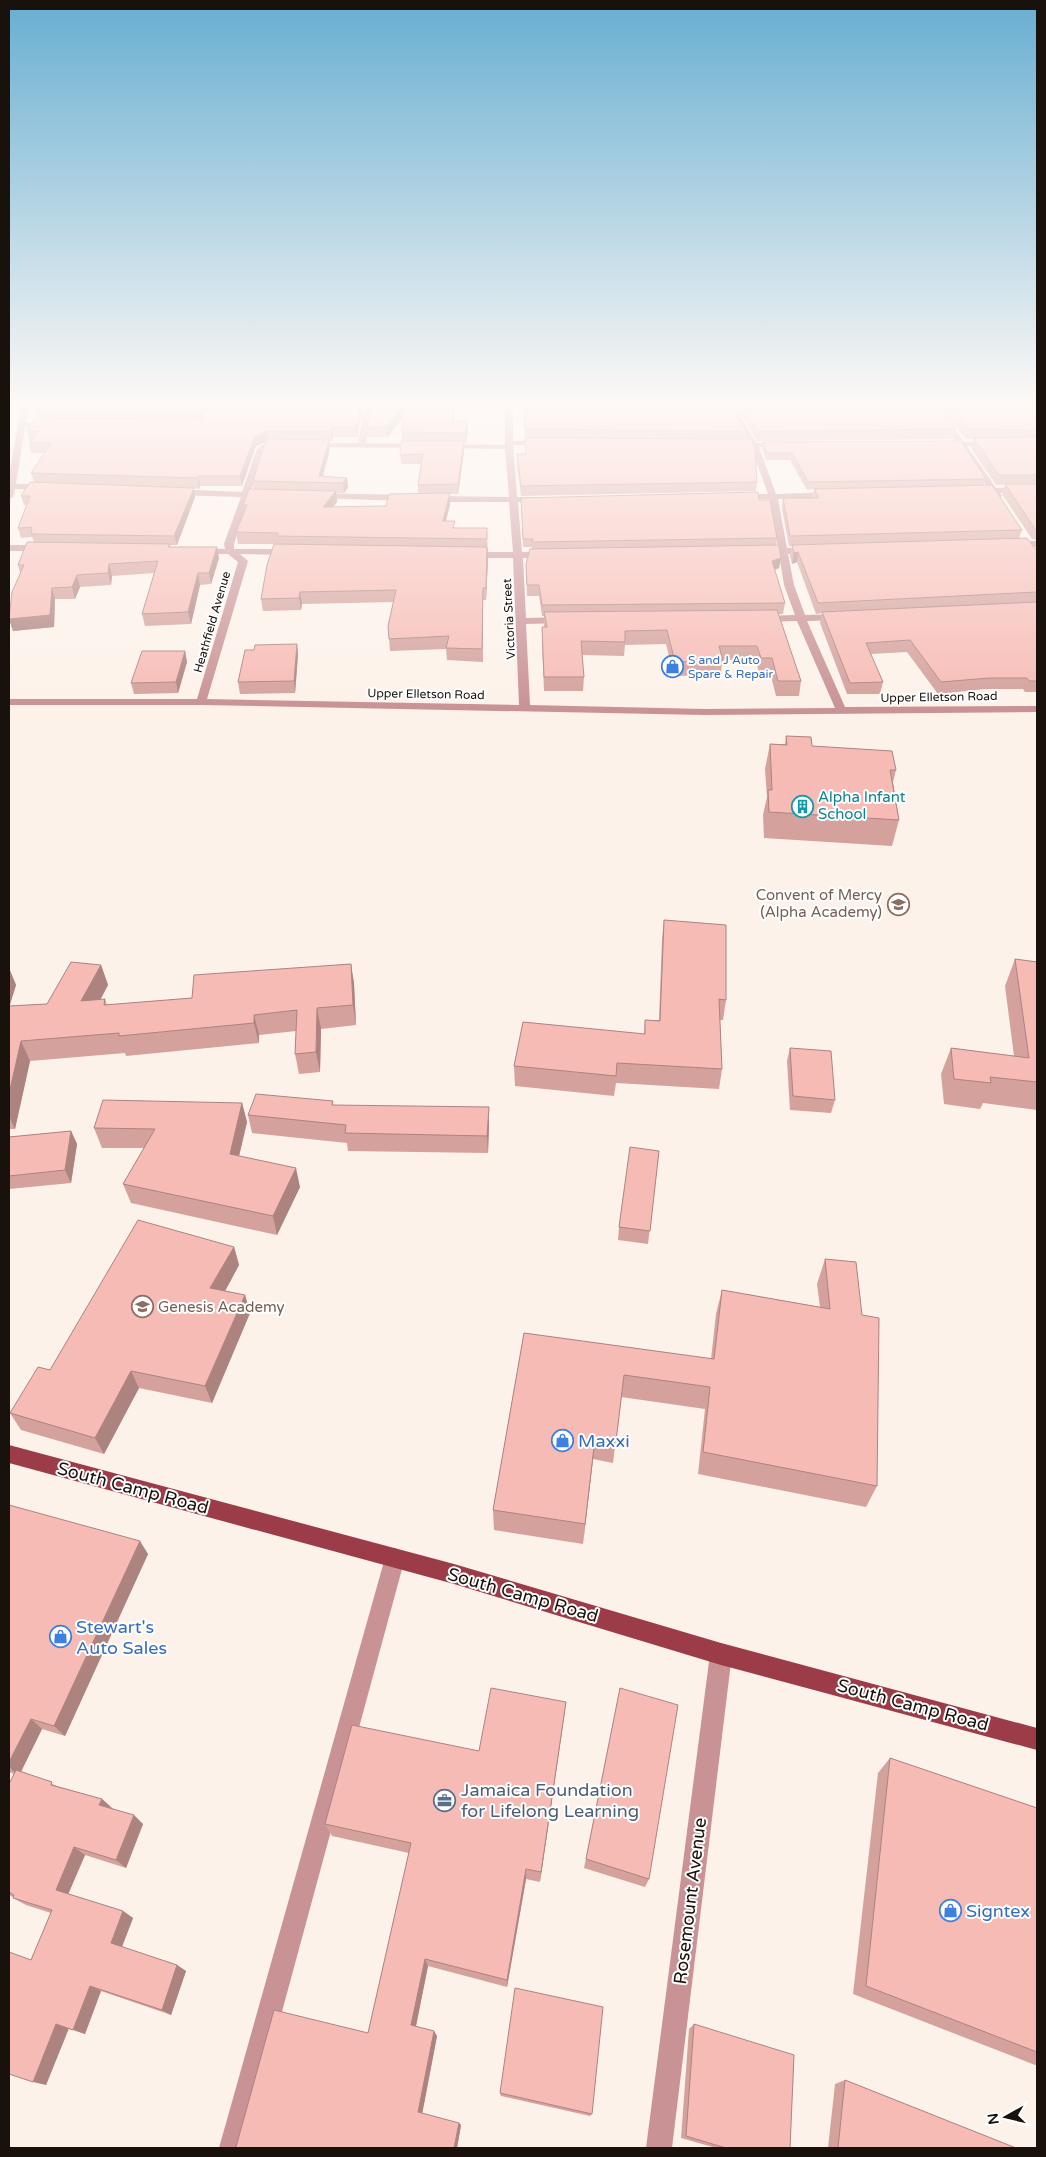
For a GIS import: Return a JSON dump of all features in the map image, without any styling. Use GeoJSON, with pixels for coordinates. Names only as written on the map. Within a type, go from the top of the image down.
{"type":"FeatureCollection","features":[{"type":"Feature","properties":{"kind":"main road","name":"South Camp Road"},"geometry":{"type":"LineString","coordinates":[[9,1454],[395,1558],[720,1654],[1037,1739]]}},
{"type":"Feature","properties":{"kind":"street","name":"Heathfield Avenue"},"geometry":{"type":"LineString","coordinates":[[201,702],[242,561],[230,551],[228,544],[240,509]]}},
{"type":"Feature","properties":{"kind":"street","name":"Victoria Street"},"geometry":{"type":"LineString","coordinates":[[515,509],[525,710]]}},
{"type":"Feature","properties":{"kind":"street"},"geometry":{"type":"LineString","coordinates":[[775,509],[789,585],[801,619],[842,712]]}},
{"type":"Feature","properties":{"kind":"street"},"geometry":{"type":"LineString","coordinates":[[998,545],[1030,544]]}},
{"type":"Feature","properties":{"kind":"street"},"geometry":{"type":"LineString","coordinates":[[9,548],[57,549]]}},
{"type":"Feature","properties":{"kind":"street"},"geometry":{"type":"LineString","coordinates":[[753,552],[822,550]]}},
{"type":"Feature","properties":{"kind":"street"},"geometry":{"type":"LineString","coordinates":[[192,551],[300,552]]}},
{"type":"Feature","properties":{"kind":"street"},"geometry":{"type":"LineString","coordinates":[[459,554],[558,555]]}},
{"type":"Feature","properties":{"kind":"street"},"geometry":{"type":"LineString","coordinates":[[751,620],[850,617]]}},
{"type":"Feature","properties":{"kind":"street"},"geometry":{"type":"LineString","coordinates":[[521,621],[571,620]]}},
{"type":"Feature","properties":{"kind":"street","name":"Upper Elletson Road"},"geometry":{"type":"LineString","coordinates":[[9,702],[201,702],[525,710],[842,712],[1037,709]]}},
{"type":"Feature","properties":{"kind":"street"},"geometry":{"type":"LineString","coordinates":[[232,2148],[395,1558]]}},
{"type":"Feature","properties":{"kind":"street","name":"Rosemount Avenue"},"geometry":{"type":"LineString","coordinates":[[659,2148],[720,1654]]}},
{"type":"Feature","properties":{"kind":"building"},"geometry":{"type":"Polygon","coordinates":[[[25,509],[185,509],[174,536],[31,534],[32,527],[18,528],[25,509]]]}},
{"type":"Feature","properties":{"kind":"building"},"geometry":{"type":"Polygon","coordinates":[[[246,509],[446,509],[443,521],[455,521],[453,528],[487,528],[487,539],[277,536],[278,533],[236,532],[246,509]]]}},
{"type":"Feature","properties":{"kind":"building"},"geometry":{"type":"Polygon","coordinates":[[[522,509],[772,509],[777,538],[532,542],[533,539],[523,539],[522,509]]]}},
{"type":"Feature","properties":{"kind":"building"},"geometry":{"type":"Polygon","coordinates":[[[785,509],[1008,509],[1022,530],[790,536],[785,509]]]}},
{"type":"Feature","properties":{"kind":"building"},"geometry":{"type":"Polygon","coordinates":[[[1021,509],[1037,509],[1037,529],[1035,529],[1021,509]]]}},
{"type":"Feature","properties":{"kind":"building"},"geometry":{"type":"Polygon","coordinates":[[[1027,538],[1037,551],[1037,592],[818,603],[798,552],[794,553],[792,545],[1027,538]]]}},
{"type":"Feature","properties":{"kind":"building"},"geometry":{"type":"Polygon","coordinates":[[[27,542],[170,544],[168,547],[217,547],[209,573],[198,573],[188,612],[142,614],[158,561],[109,564],[108,573],[77,575],[72,587],[52,588],[50,615],[9,619],[12,592],[24,565],[18,565],[27,542]]]}},
{"type":"Feature","properties":{"kind":"building"},"geometry":{"type":"Polygon","coordinates":[[[274,544],[487,547],[486,588],[483,588],[482,649],[446,648],[449,636],[389,639],[388,626],[396,590],[300,592],[299,598],[261,599],[267,565],[274,544]]]}},
{"type":"Feature","properties":{"kind":"building"},"geometry":{"type":"Polygon","coordinates":[[[779,545],[781,558],[772,561],[785,603],[542,605],[539,585],[527,585],[526,564],[530,549],[779,545]]]}},
{"type":"Feature","properties":{"kind":"building"},"geometry":{"type":"Polygon","coordinates":[[[1037,602],[1037,681],[1029,681],[1027,678],[989,678],[941,682],[910,640],[866,643],[883,682],[850,683],[822,612],[1037,602]]]}},
{"type":"Feature","properties":{"kind":"building"},"geometry":{"type":"Polygon","coordinates":[[[777,610],[801,681],[778,681],[772,658],[761,658],[757,646],[719,646],[723,661],[675,662],[667,630],[625,631],[625,642],[581,641],[584,677],[544,677],[542,627],[547,627],[544,612],[777,610]]]}},
{"type":"Feature","properties":{"kind":"building"},"geometry":{"type":"Polygon","coordinates":[[[297,644],[294,681],[238,682],[245,650],[254,650],[255,645],[297,644]]]}},
{"type":"Feature","properties":{"kind":"building"},"geometry":{"type":"Polygon","coordinates":[[[142,651],[185,651],[176,682],[131,683],[142,651]]]}},
{"type":"Feature","properties":{"kind":"building"},"geometry":{"type":"Polygon","coordinates":[[[786,736],[811,737],[812,746],[892,751],[896,770],[890,770],[899,820],[769,812],[768,790],[772,790],[770,744],[787,745],[786,736]]]}},
{"type":"Feature","properties":{"kind":"building"},"geometry":{"type":"Polygon","coordinates":[[[664,920],[726,925],[726,1000],[719,999],[722,1069],[617,1063],[616,1076],[514,1066],[523,1022],[645,1034],[645,1020],[660,1021],[664,920]]]}},
{"type":"Feature","properties":{"kind":"building"},"geometry":{"type":"Polygon","coordinates":[[[1015,959],[1037,962],[1037,1082],[990,1077],[991,1083],[954,1079],[951,1048],[1029,1058],[1015,959]]]}},
{"type":"Feature","properties":{"kind":"building"},"geometry":{"type":"Polygon","coordinates":[[[71,962],[101,965],[81,1001],[105,999],[104,1005],[192,998],[194,975],[351,964],[353,1005],[317,1008],[316,1052],[295,1054],[297,1010],[254,1015],[254,1023],[119,1036],[119,1033],[21,1041],[9,1094],[9,1006],[47,1004],[71,962]]]}},
{"type":"Feature","properties":{"kind":"building"},"geometry":{"type":"Polygon","coordinates":[[[790,1048],[831,1051],[835,1100],[793,1096],[790,1048]]]}},
{"type":"Feature","properties":{"kind":"building"},"geometry":{"type":"Polygon","coordinates":[[[256,1094],[333,1101],[332,1105],[489,1107],[487,1136],[345,1133],[346,1125],[248,1115],[256,1094]]]}},
{"type":"Feature","properties":{"kind":"building"},"geometry":{"type":"Polygon","coordinates":[[[103,1100],[242,1103],[230,1154],[296,1168],[273,1216],[123,1184],[155,1129],[94,1128],[103,1100]]]}},
{"type":"Feature","properties":{"kind":"building"},"geometry":{"type":"Polygon","coordinates":[[[71,1131],[65,1170],[9,1176],[9,1137],[71,1131]]]}},
{"type":"Feature","properties":{"kind":"building"},"geometry":{"type":"Polygon","coordinates":[[[630,1147],[659,1151],[650,1231],[619,1227],[630,1147]]]}},
{"type":"Feature","properties":{"kind":"building"},"geometry":{"type":"Polygon","coordinates":[[[138,1220],[234,1247],[210,1288],[245,1295],[205,1386],[131,1371],[95,1438],[10,1413],[38,1367],[50,1370],[138,1220]]]}},
{"type":"Feature","properties":{"kind":"building"},"geometry":{"type":"Polygon","coordinates":[[[825,1259],[856,1262],[862,1315],[879,1318],[877,1486],[703,1452],[710,1387],[624,1375],[616,1441],[595,1438],[585,1524],[493,1510],[524,1333],[714,1359],[722,1290],[830,1309],[825,1259]]]}},
{"type":"Feature","properties":{"kind":"building","name":"Stewart's Auto Sales"},"geometry":{"type":"Polygon","coordinates":[[[9,1505],[140,1541],[54,1726],[31,1719],[9,1762],[9,1505]]]}},
{"type":"Feature","properties":{"kind":"building"},"geometry":{"type":"Polygon","coordinates":[[[491,1688],[566,1702],[541,1872],[526,1869],[507,1980],[425,1959],[411,2025],[434,2031],[418,2112],[459,2123],[454,2148],[231,2148],[236,2147],[274,2010],[368,2033],[411,1843],[325,1824],[352,1725],[479,1751],[491,1688]]]}},
{"type":"Feature","properties":{"kind":"building"},"geometry":{"type":"Polygon","coordinates":[[[620,1688],[678,1705],[649,1879],[586,1859],[620,1688]]]}},
{"type":"Feature","properties":{"kind":"building","name":"Signtex"},"geometry":{"type":"Polygon","coordinates":[[[890,1758],[1037,1808],[1037,2052],[866,1986],[890,1758]]]}},
{"type":"Feature","properties":{"kind":"building"},"geometry":{"type":"Polygon","coordinates":[[[16,1770],[52,1782],[51,1785],[102,1799],[99,1805],[134,1815],[116,1860],[74,1847],[56,1890],[123,1911],[111,1943],[177,1965],[162,2010],[90,1986],[73,2030],[56,2024],[33,2082],[9,2074],[9,1952],[31,1960],[52,1910],[13,1898],[14,1895],[9,1892],[9,1784],[16,1770]]]}},
{"type":"Feature","properties":{"kind":"building"},"geometry":{"type":"Polygon","coordinates":[[[515,1988],[603,2007],[592,2114],[500,2093],[515,1988]]]}},
{"type":"Feature","properties":{"kind":"building"},"geometry":{"type":"Polygon","coordinates":[[[694,2024],[794,2055],[790,2148],[726,2148],[686,2136],[694,2024]]]}},
{"type":"Feature","properties":{"kind":"building"},"geometry":{"type":"Polygon","coordinates":[[[845,2080],[1016,2148],[838,2148],[845,2080]]]}},
{"type":"Feature","properties":{"kind":"place","name":"S and J Auto Spare & Repair"},"geometry":{"type":"Point","coordinates":[672,667]}},
{"type":"Feature","properties":{"kind":"place","name":"Alpha Infant School"},"geometry":{"type":"Point","coordinates":[802,806]}},
{"type":"Feature","properties":{"kind":"place","name":"Convent of Mercy (Alpha Academy)"},"geometry":{"type":"Point","coordinates":[898,904]}},
{"type":"Feature","properties":{"kind":"place","name":"Genesis Academy"},"geometry":{"type":"Point","coordinates":[142,1307]}},
{"type":"Feature","properties":{"kind":"place","name":"Maxxi"},"geometry":{"type":"Point","coordinates":[562,1441]}},
{"type":"Feature","properties":{"kind":"place","name":"Stewart's Auto Sales"},"geometry":{"type":"Point","coordinates":[60,1637]}},
{"type":"Feature","properties":{"kind":"place","name":"Jamaica Foundation for Lifelong Learning"},"geometry":{"type":"Point","coordinates":[445,1800]}},
{"type":"Feature","properties":{"kind":"place","name":"Signtex"},"geometry":{"type":"Point","coordinates":[950,1911]}}]}
